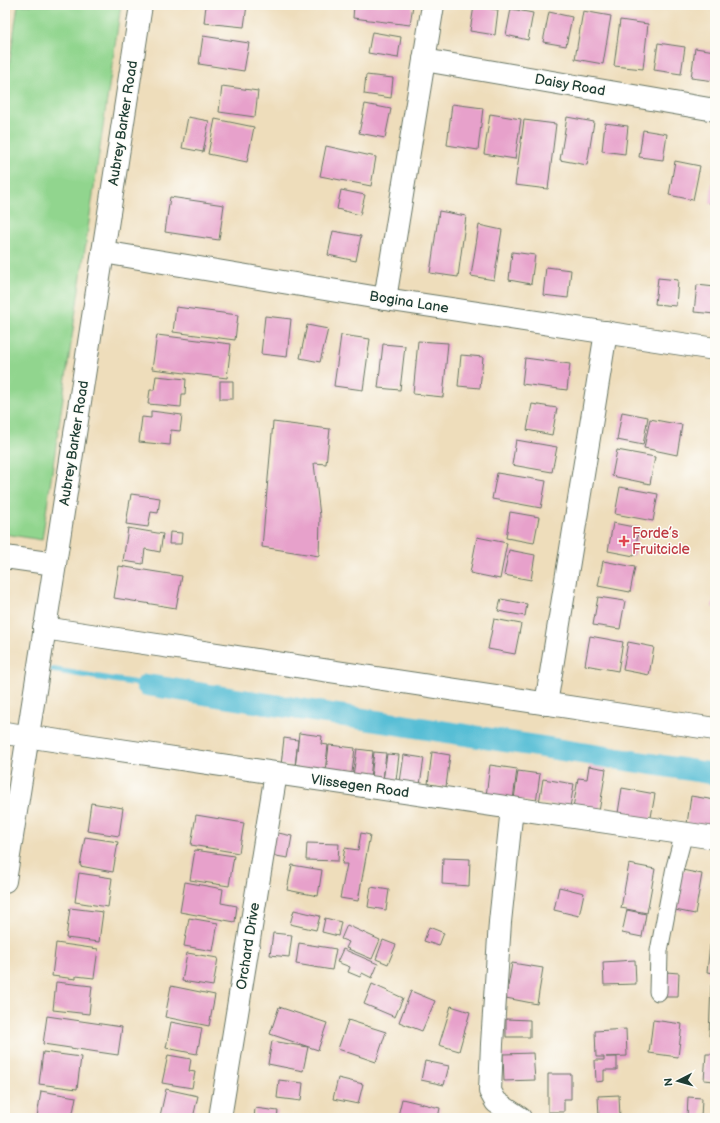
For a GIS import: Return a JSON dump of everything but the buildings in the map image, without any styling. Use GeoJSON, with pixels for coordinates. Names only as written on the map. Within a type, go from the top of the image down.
{"type":"FeatureCollection","features":[{"type":"Feature","properties":{"kind":"street","name":"Aubrey Barker Road"},"geometry":{"type":"LineString","coordinates":[[5,881],[141,5]]}},
{"type":"Feature","properties":{"kind":"street"},"geometry":{"type":"LineString","coordinates":[[386,299],[433,5]]}},
{"type":"Feature","properties":{"kind":"street","name":"Daisy Road"},"geometry":{"type":"LineString","coordinates":[[424,60],[715,110]]}},
{"type":"Feature","properties":{"kind":"street","name":"Bogina Lane"},"geometry":{"type":"LineString","coordinates":[[103,252],[386,299],[715,349]]}},
{"type":"Feature","properties":{"kind":"street"},"geometry":{"type":"LineString","coordinates":[[546,704],[606,332]]}},
{"type":"Feature","properties":{"kind":"street"},"geometry":{"type":"LineString","coordinates":[[5,557],[55,564]]}},
{"type":"Feature","properties":{"kind":"street"},"geometry":{"type":"LineString","coordinates":[[44,628],[715,729]]}},
{"type":"Feature","properties":{"kind":"street","name":"Vlissegen Road"},"geometry":{"type":"LineString","coordinates":[[5,733],[715,838]]}},
{"type":"Feature","properties":{"kind":"street","name":"Orchard Drive"},"geometry":{"type":"LineString","coordinates":[[220,1118],[276,773]]}},
{"type":"Feature","properties":{"kind":"street"},"geometry":{"type":"LineString","coordinates":[[512,808],[500,930],[490,1091],[496,1102],[520,1118]]}},
{"type":"Feature","properties":{"kind":"street"},"geometry":{"type":"LineString","coordinates":[[658,992],[659,951],[675,867],[684,833]]}},
{"type":"Feature","properties":{"kind":"green space"},"geometry":{"type":"Polygon","coordinates":[[[18,5],[121,5],[42,540],[5,534],[5,93],[18,5]]]}},
{"type":"Feature","properties":{"kind":"waterway"},"geometry":{"type":"LineString","coordinates":[[53,670],[147,685]]}},
{"type":"Feature","properties":{"kind":"waterway"},"geometry":{"type":"LineString","coordinates":[[147,685],[715,774]]}},
{"type":"Feature","properties":{"kind":"place","name":"Forde’s Fruitcicle"},"geometry":{"type":"Point","coordinates":[624,541]}}]}
